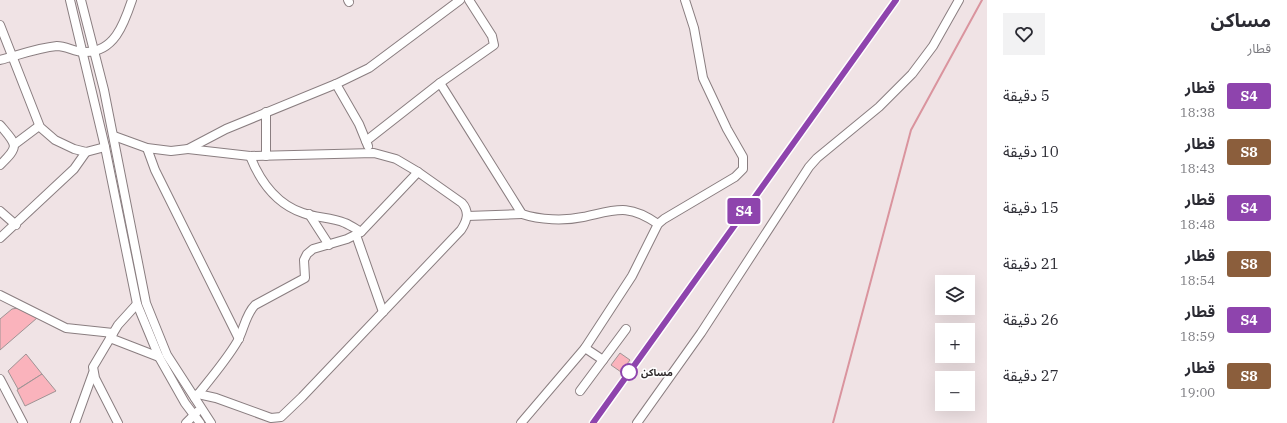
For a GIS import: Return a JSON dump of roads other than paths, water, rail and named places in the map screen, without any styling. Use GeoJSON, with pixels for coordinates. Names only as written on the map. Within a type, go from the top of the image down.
{"type":"FeatureCollection","features":[{"type":"Feature","properties":{"kind":"street"},"geometry":{"type":"LineString","coordinates":[[70,0],[84,52],[105,147],[137,304],[159,357],[187,405],[200,423]]}},
{"type":"Feature","properties":{"kind":"street"},"geometry":{"type":"LineString","coordinates":[[81,0],[114,136],[146,303],[167,354],[196,396],[201,409],[211,423]]}},
{"type":"Feature","properties":{"kind":"street"},"geometry":{"type":"LineString","coordinates":[[0,60],[42,48],[59,46],[84,52],[106,47],[116,37],[132,0]]}},
{"type":"Feature","properties":{"kind":"street"},"geometry":{"type":"LineString","coordinates":[[188,149],[266,112],[336,84],[368,68],[460,0]]}},
{"type":"Feature","properties":{"kind":"street"},"geometry":{"type":"LineString","coordinates":[[366,141],[440,83],[494,45],[492,36],[469,0]]}},
{"type":"Feature","properties":{"kind":"street"},"geometry":{"type":"LineString","coordinates":[[521,423],[585,348],[632,276],[658,224],[735,177],[739,174],[744,164],[741,151],[727,129],[703,78],[694,28],[685,0]]}},
{"type":"Feature","properties":{"kind":"street"},"geometry":{"type":"LineString","coordinates":[[637,423],[701,333],[809,167],[817,158],[879,107],[912,74],[934,46],[959,0]]}},
{"type":"Feature","properties":{"kind":"street"},"geometry":{"type":"LineString","coordinates":[[0,25],[39,126],[55,140],[68,147],[86,152],[105,147]]}},
{"type":"Feature","properties":{"kind":"street"},"geometry":{"type":"LineString","coordinates":[[440,83],[522,214]]}},
{"type":"Feature","properties":{"kind":"street"},"geometry":{"type":"LineString","coordinates":[[336,84],[359,124],[370,152]]}},
{"type":"Feature","properties":{"kind":"street"},"geometry":{"type":"LineString","coordinates":[[266,112],[266,156]]}},
{"type":"Feature","properties":{"kind":"street"},"geometry":{"type":"LineString","coordinates":[[0,125],[15,144]]}},
{"type":"Feature","properties":{"kind":"street"},"geometry":{"type":"LineString","coordinates":[[0,165],[13,152],[15,144],[39,126]]}},
{"type":"Feature","properties":{"kind":"street"},"geometry":{"type":"LineString","coordinates":[[114,136],[147,148],[171,151],[188,149],[250,156],[370,152],[396,159],[418,172],[463,204],[467,210],[467,216],[461,230],[283,420],[272,418],[220,399],[196,396]]}},
{"type":"Feature","properties":{"kind":"street"},"geometry":{"type":"LineString","coordinates":[[147,148],[155,170],[239,339]]}},
{"type":"Feature","properties":{"kind":"street"},"geometry":{"type":"LineString","coordinates":[[0,238],[16,225],[74,169],[86,152]]}},
{"type":"Feature","properties":{"kind":"street"},"geometry":{"type":"LineString","coordinates":[[250,156],[264,183],[275,196],[287,205],[309,214],[346,223],[358,234],[383,312]]}},
{"type":"Feature","properties":{"kind":"street"},"geometry":{"type":"LineString","coordinates":[[187,405],[221,367],[239,339],[252,308],[305,278],[305,256],[313,249],[329,245],[358,234],[418,172]]}},
{"type":"Feature","properties":{"kind":"street"},"geometry":{"type":"LineString","coordinates":[[467,216],[522,214],[532,217],[564,219],[582,217],[611,210],[632,211],[644,214],[658,224]]}},
{"type":"Feature","properties":{"kind":"street"},"geometry":{"type":"LineString","coordinates":[[0,211],[16,225]]}},
{"type":"Feature","properties":{"kind":"street"},"geometry":{"type":"LineString","coordinates":[[309,214],[329,245]]}},
{"type":"Feature","properties":{"kind":"street"},"geometry":{"type":"LineString","coordinates":[[0,295],[66,328],[111,336],[159,357]]}},
{"type":"Feature","properties":{"kind":"street"},"geometry":{"type":"LineString","coordinates":[[75,423],[93,373],[94,364],[111,336],[137,304]]}},
{"type":"Feature","properties":{"kind":"street"},"geometry":{"type":"LineString","coordinates":[[580,391],[626,329]]}},
{"type":"Feature","properties":{"kind":"street"},"geometry":{"type":"LineString","coordinates":[[585,348],[603,360]]}},
{"type":"Feature","properties":{"kind":"street"},"geometry":{"type":"LineString","coordinates":[[93,373],[118,423]]}},
{"type":"Feature","properties":{"kind":"street"},"geometry":{"type":"LineString","coordinates":[[0,379],[23,423]]}},
{"type":"Feature","properties":{"kind":"street"},"geometry":{"type":"LineString","coordinates":[[186,423],[201,409]]}},
{"type":"Feature","properties":{"kind":"waterway"},"geometry":{"type":"LineString","coordinates":[[833,423],[911,130],[982,0]]}},
{"type":"Feature","properties":{"kind":"railway"},"geometry":{"type":"LineString","coordinates":[[593,423],[896,0]]}},
{"type":"Feature","properties":{"kind":"train","name":"S4"},"geometry":{"type":"LineString","coordinates":[[593,423],[794,140],[896,0]]}},
{"type":"Feature","properties":{"kind":"place","name":"مساكن"},"geometry":{"type":"Point","coordinates":[629,372]}}]}
